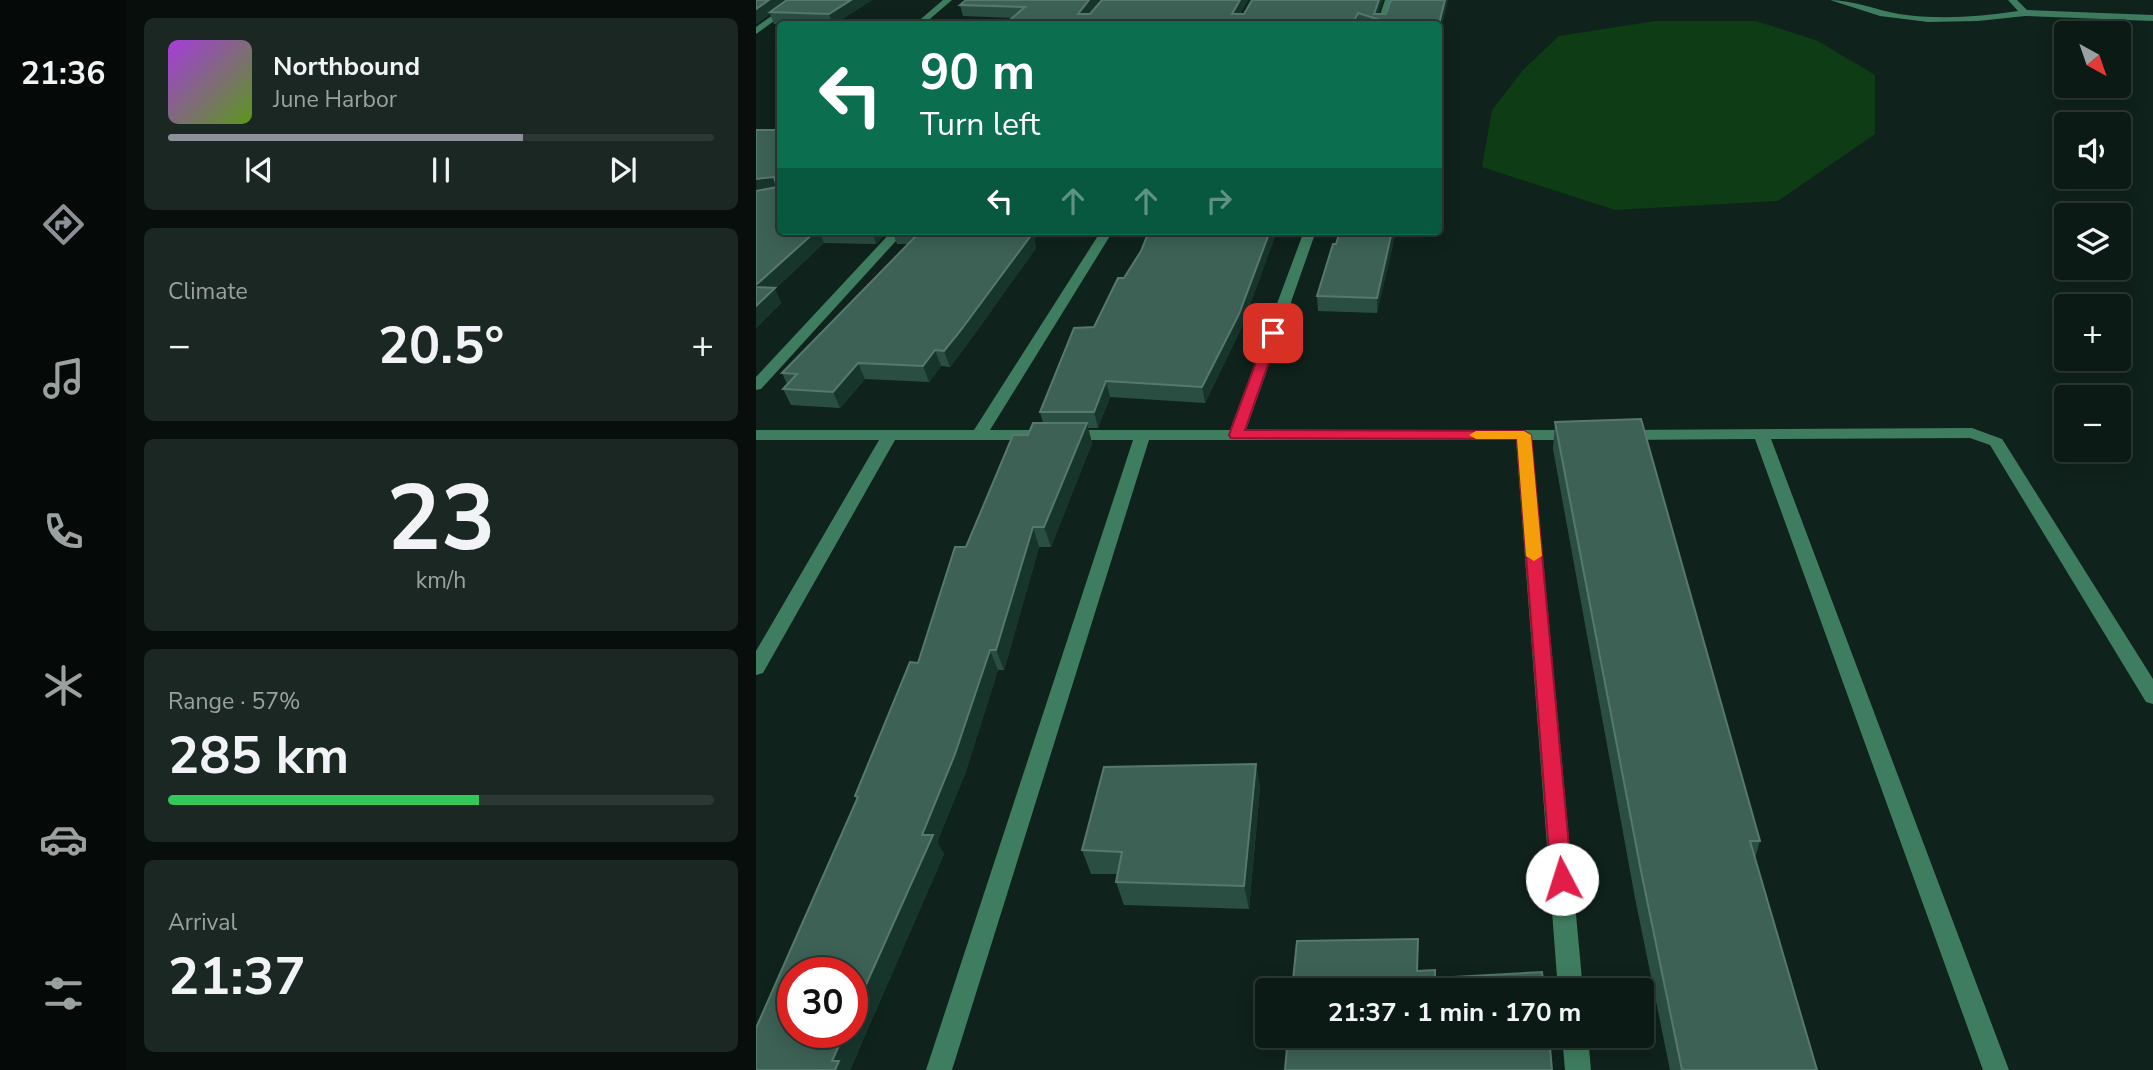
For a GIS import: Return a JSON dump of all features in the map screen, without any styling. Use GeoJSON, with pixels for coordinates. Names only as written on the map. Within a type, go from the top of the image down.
{"type":"FeatureCollection","features":[{"type":"Feature","properties":{"kind":"street"},"geometry":{"type":"LineString","coordinates":[[756,31],[799,0]]}},
{"type":"Feature","properties":{"kind":"street"},"geometry":{"type":"LineString","coordinates":[[922,21],[947,0]]}},
{"type":"Feature","properties":{"kind":"street"},"geometry":{"type":"LineString","coordinates":[[1382,21],[1389,0]]}},
{"type":"Feature","properties":{"kind":"street"},"geometry":{"type":"LineString","coordinates":[[1834,0],[1866,10],[1941,19],[1992,19],[2025,13],[2153,18]]}},
{"type":"Feature","properties":{"kind":"street"},"geometry":{"type":"LineString","coordinates":[[2012,0],[2025,13]]}},
{"type":"Feature","properties":{"kind":"street"},"geometry":{"type":"LineString","coordinates":[[756,386],[895,235]]}},
{"type":"Feature","properties":{"kind":"street"},"geometry":{"type":"LineString","coordinates":[[981,434],[1105,235]]}},
{"type":"Feature","properties":{"kind":"street"},"geometry":{"type":"LineString","coordinates":[[1236,435],[1309,235]]}},
{"type":"Feature","properties":{"kind":"street"},"geometry":{"type":"LineString","coordinates":[[756,435],[1762,436],[1972,433],[1996,442],[2153,696]]}},
{"type":"Feature","properties":{"kind":"street"},"geometry":{"type":"LineString","coordinates":[[756,668],[890,434]]}},
{"type":"Feature","properties":{"kind":"street"},"geometry":{"type":"LineString","coordinates":[[939,1070],[1143,434]]}},
{"type":"Feature","properties":{"kind":"street"},"geometry":{"type":"LineString","coordinates":[[1524,435],[1570,978]]}},
{"type":"Feature","properties":{"kind":"street"},"geometry":{"type":"LineString","coordinates":[[1762,436],[1996,1070]]}},
{"type":"Feature","properties":{"kind":"street"},"geometry":{"type":"LineString","coordinates":[[1576,1048],[1578,1070]]}},
{"type":"Feature","properties":{"kind":"shaded area"},"geometry":{"type":"Polygon","coordinates":[[[1655,21],[1756,21],[1818,41],[1875,75],[1875,134],[1778,201],[1615,210],[1482,167],[1492,110],[1523,70],[1559,36],[1655,21]]]}},
{"type":"Feature","properties":{"kind":"building"},"geometry":{"type":"Polygon","coordinates":[[[756,0],[769,0],[756,9],[756,0]]]}},
{"type":"Feature","properties":{"kind":"building"},"geometry":{"type":"Polygon","coordinates":[[[787,0],[851,0],[829,14],[770,12],[787,0]]]}},
{"type":"Feature","properties":{"kind":"building"},"geometry":{"type":"Polygon","coordinates":[[[966,0],[1089,0],[1078,14],[1090,14],[1102,0],[1240,0],[1232,14],[1244,14],[1252,0],[1379,0],[1374,14],[1386,14],[1391,0],[1445,0],[1440,21],[1383,21],[1358,13],[1354,21],[1009,21],[1025,7],[960,5],[966,0]]]}},
{"type":"Feature","properties":{"kind":"building"},"geometry":{"type":"Polygon","coordinates":[[[777,128],[777,187],[774,177],[756,179],[756,130],[777,128]]]}},
{"type":"Feature","properties":{"kind":"building"},"geometry":{"type":"Polygon","coordinates":[[[777,187],[777,235],[812,235],[756,285],[756,191],[777,187]]]}},
{"type":"Feature","properties":{"kind":"building"},"geometry":{"type":"Polygon","coordinates":[[[917,235],[1031,235],[944,351],[935,350],[923,366],[858,363],[833,392],[783,389],[797,374],[782,373],[917,235]]]}},
{"type":"Feature","properties":{"kind":"building"},"geometry":{"type":"Polygon","coordinates":[[[1147,235],[1269,235],[1239,314],[1202,387],[1106,381],[1094,412],[1040,412],[1074,328],[1094,327],[1118,278],[1124,278],[1147,235]]]}},
{"type":"Feature","properties":{"kind":"building"},"geometry":{"type":"Polygon","coordinates":[[[1339,235],[1391,235],[1377,298],[1317,296],[1333,244],[1336,244],[1339,235]]]}},
{"type":"Feature","properties":{"kind":"building"},"geometry":{"type":"Polygon","coordinates":[[[756,287],[775,288],[756,306],[756,287]]]}},
{"type":"Feature","properties":{"kind":"building"},"geometry":{"type":"Polygon","coordinates":[[[1641,419],[1760,841],[1750,841],[1817,1070],[1682,1070],[1555,422],[1641,419]]]}},
{"type":"Feature","properties":{"kind":"building"},"geometry":{"type":"Polygon","coordinates":[[[1033,423],[1087,423],[1044,527],[1033,527],[996,650],[990,650],[955,754],[922,835],[933,835],[868,980],[868,957],[787,957],[858,797],[855,796],[910,662],[918,663],[955,547],[966,547],[1013,435],[1028,435],[1033,423]]]}},
{"type":"Feature","properties":{"kind":"building"},"geometry":{"type":"Polygon","coordinates":[[[1256,764],[1244,886],[1116,882],[1122,852],[1082,850],[1104,767],[1256,764]]]}},
{"type":"Feature","properties":{"kind":"building"},"geometry":{"type":"Polygon","coordinates":[[[1418,939],[1417,971],[1435,970],[1435,978],[1293,978],[1297,941],[1418,939]]]}},
{"type":"Feature","properties":{"kind":"building"},"geometry":{"type":"Polygon","coordinates":[[[1542,972],[1543,978],[1435,978],[1542,972]]]}},
{"type":"Feature","properties":{"kind":"building"},"geometry":{"type":"Polygon","coordinates":[[[777,980],[777,1048],[838,1048],[832,1061],[839,1061],[835,1070],[756,1070],[756,1028],[777,980]]]}},
{"type":"Feature","properties":{"kind":"building"},"geometry":{"type":"Polygon","coordinates":[[[1287,1048],[1550,1048],[1552,1070],[1285,1070],[1287,1048]]]}},
{"type":"Feature","properties":{"kind":"slow traffic"},"geometry":{"type":"LineString","coordinates":[[1476,435],[1524,435],[1534,556]]}},
{"type":"Feature","properties":{"kind":"route"},"geometry":{"type":"LineString","coordinates":[[1273,333],[1236,435],[1524,435],[1562,879]]}}]}
